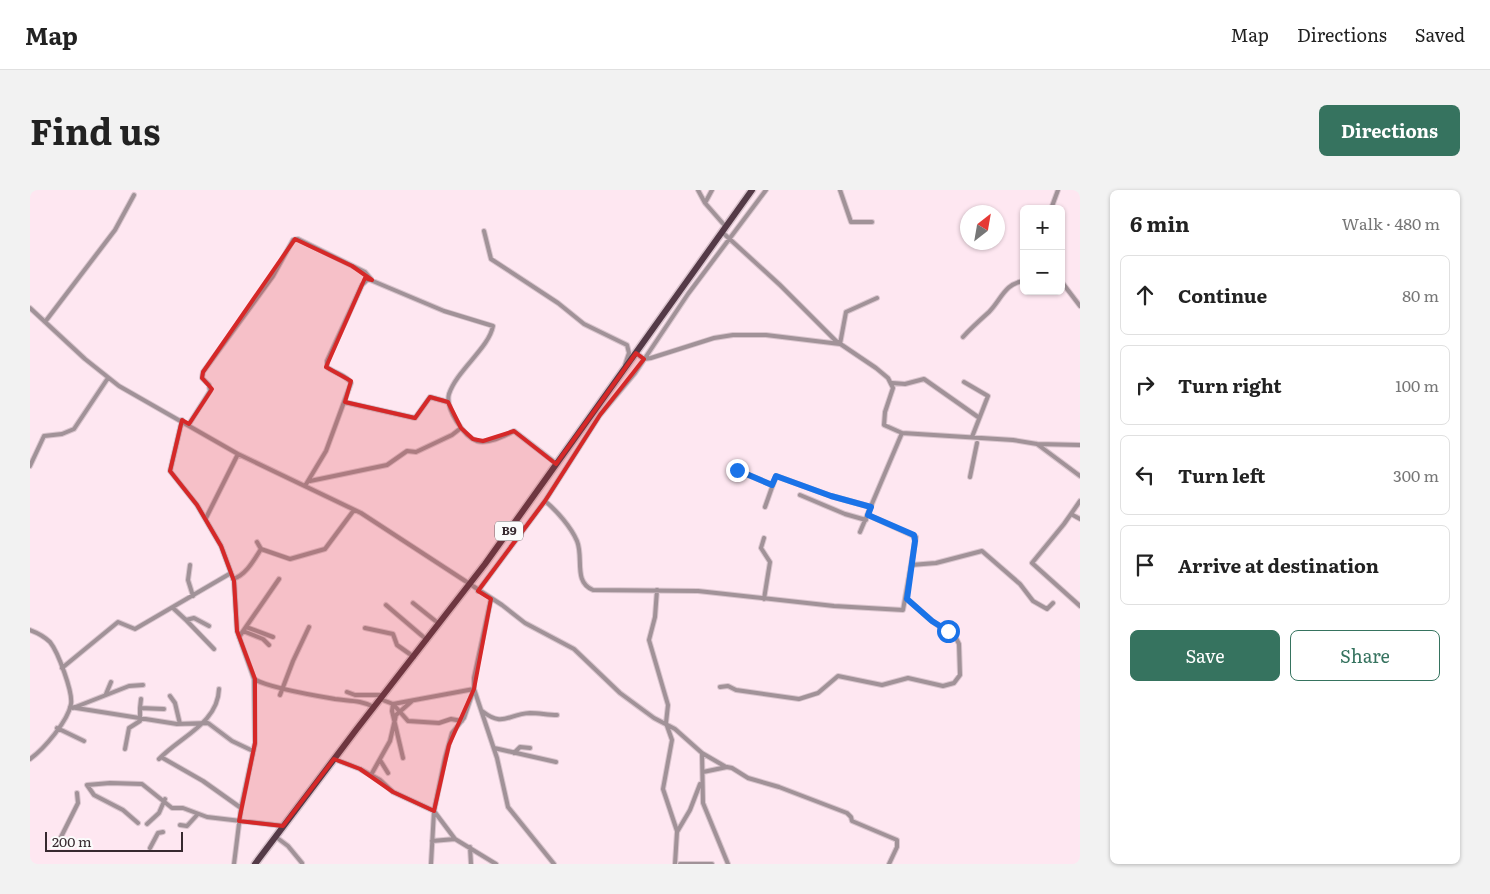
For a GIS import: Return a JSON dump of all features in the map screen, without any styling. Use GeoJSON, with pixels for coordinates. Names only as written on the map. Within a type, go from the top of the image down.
{"type":"FeatureCollection","features":[{"type":"Feature","properties":{"kind":"highway","name":"B9"},"geometry":{"type":"LineString","coordinates":[[255,864],[468,585],[557,464],[752,190]]}},
{"type":"Feature","properties":{"kind":"street"},"geometry":{"type":"LineString","coordinates":[[698,190],[730,240],[780,285],[840,344],[876,368],[892,383],[905,384],[924,379],[978,417]]}},
{"type":"Feature","properties":{"kind":"street"},"geometry":{"type":"LineString","coordinates":[[706,203],[712,190]]}},
{"type":"Feature","properties":{"kind":"street"},"geometry":{"type":"LineString","coordinates":[[478,591],[545,502],[600,415],[644,359],[688,294],[766,190]]}},
{"type":"Feature","properties":{"kind":"street"},"geometry":{"type":"LineString","coordinates":[[840,190],[851,222],[872,222]]}},
{"type":"Feature","properties":{"kind":"street"},"geometry":{"type":"LineString","coordinates":[[1052,205],[1058,190]]}},
{"type":"Feature","properties":{"kind":"street"},"geometry":{"type":"LineString","coordinates":[[45,322],[115,230],[134,195]]}},
{"type":"Feature","properties":{"kind":"street"},"geometry":{"type":"LineString","coordinates":[[484,231],[491,259],[558,303],[584,324],[627,345],[629,353],[624,369]]}},
{"type":"Feature","properties":{"kind":"street"},"geometry":{"type":"LineString","coordinates":[[189,424],[210,391],[209,385],[202,378],[203,372],[273,276],[293,240],[298,239],[365,272],[372,280]]}},
{"type":"Feature","properties":{"kind":"street"},"geometry":{"type":"LineString","coordinates":[[305,486],[310,481],[326,451],[351,381],[327,367],[365,279],[372,280],[444,310],[493,326],[475,356],[457,378],[448,396],[448,402],[461,428],[473,439],[483,441],[503,437],[514,431],[557,464]]}},
{"type":"Feature","properties":{"kind":"street"},"geometry":{"type":"LineString","coordinates":[[963,337],[996,305],[1004,291],[1020,281]]}},
{"type":"Feature","properties":{"kind":"street"},"geometry":{"type":"LineString","coordinates":[[1065,285],[1080,306]]}},
{"type":"Feature","properties":{"kind":"street"},"geometry":{"type":"LineString","coordinates":[[840,344],[846,312],[877,298]]}},
{"type":"Feature","properties":{"kind":"street"},"geometry":{"type":"LineString","coordinates":[[30,308],[108,378],[238,454],[354,510],[491,599],[530,627],[574,649],[620,693],[654,718],[666,723],[702,753],[748,778],[779,787],[847,813],[852,821],[897,840],[897,846],[888,864]]}},
{"type":"Feature","properties":{"kind":"street"},"geometry":{"type":"LineString","coordinates":[[644,359],[714,338],[733,335],[766,335],[840,344]]}},
{"type":"Feature","properties":{"kind":"street"},"geometry":{"type":"LineString","coordinates":[[636,352],[644,359]]}},
{"type":"Feature","properties":{"kind":"street"},"geometry":{"type":"LineString","coordinates":[[30,466],[44,436],[62,434],[74,430],[108,378]]}},
{"type":"Feature","properties":{"kind":"street"},"geometry":{"type":"LineString","coordinates":[[964,382],[988,396],[978,417],[972,438]]}},
{"type":"Feature","properties":{"kind":"street"},"geometry":{"type":"LineString","coordinates":[[892,383],[892,397],[885,412],[884,425],[902,433],[1037,444],[1080,445]]}},
{"type":"Feature","properties":{"kind":"street"},"geometry":{"type":"LineString","coordinates":[[344,402],[416,418],[430,397],[448,402]]}},
{"type":"Feature","properties":{"kind":"street"},"geometry":{"type":"LineString","coordinates":[[182,420],[170,471],[206,518],[217,537],[232,573],[239,637],[254,679],[253,751],[241,808],[234,864]]}},
{"type":"Feature","properties":{"kind":"street"},"geometry":{"type":"LineString","coordinates":[[310,481],[387,465],[407,451],[416,452],[452,435],[461,428]]}},
{"type":"Feature","properties":{"kind":"street"},"geometry":{"type":"LineString","coordinates":[[860,532],[902,433]]}},
{"type":"Feature","properties":{"kind":"street"},"geometry":{"type":"LineString","coordinates":[[972,438],[977,443]]}},
{"type":"Feature","properties":{"kind":"street"},"geometry":{"type":"LineString","coordinates":[[970,477],[978,449],[978,438]]}},
{"type":"Feature","properties":{"kind":"street"},"geometry":{"type":"LineString","coordinates":[[1037,444],[1080,476]]}},
{"type":"Feature","properties":{"kind":"street"},"geometry":{"type":"LineString","coordinates":[[206,518],[238,454]]}},
{"type":"Feature","properties":{"kind":"street"},"geometry":{"type":"LineString","coordinates":[[737,470],[772,485]]}},
{"type":"Feature","properties":{"kind":"street"},"geometry":{"type":"LineString","coordinates":[[765,507],[776,476],[831,496],[871,507]]}},
{"type":"Feature","properties":{"kind":"street"},"geometry":{"type":"LineString","coordinates":[[545,502],[558,515],[575,538],[579,550],[582,581],[588,588],[610,592],[698,591],[764,599],[899,610],[904,608],[916,537],[867,517],[845,514],[800,495]]}},
{"type":"Feature","properties":{"kind":"street"},"geometry":{"type":"LineString","coordinates":[[1080,501],[1032,563],[1080,606]]}},
{"type":"Feature","properties":{"kind":"street"},"geometry":{"type":"LineString","coordinates":[[257,542],[260,549],[290,559],[325,550],[354,510]]}},
{"type":"Feature","properties":{"kind":"street"},"geometry":{"type":"LineString","coordinates":[[1071,514],[1080,519]]}},
{"type":"Feature","properties":{"kind":"street"},"geometry":{"type":"LineString","coordinates":[[764,538],[761,548],[770,562],[764,599]]}},
{"type":"Feature","properties":{"kind":"street"},"geometry":{"type":"LineString","coordinates":[[233,579],[239,577],[247,569],[260,549]]}},
{"type":"Feature","properties":{"kind":"street"},"geometry":{"type":"LineString","coordinates":[[911,564],[936,563],[982,551],[1020,584],[1033,601],[1047,609],[1052,603]]}},
{"type":"Feature","properties":{"kind":"street"},"geometry":{"type":"LineString","coordinates":[[190,565],[188,580],[193,596]]}},
{"type":"Feature","properties":{"kind":"street"},"geometry":{"type":"LineString","coordinates":[[62,668],[118,622],[135,629],[232,573]]}},
{"type":"Feature","properties":{"kind":"street"},"geometry":{"type":"LineString","coordinates":[[239,637],[279,579]]}},
{"type":"Feature","properties":{"kind":"street"},"geometry":{"type":"LineString","coordinates":[[657,590],[655,617],[649,640],[668,705],[666,723],[672,740],[663,789],[677,831],[675,864]]}},
{"type":"Feature","properties":{"kind":"street"},"geometry":{"type":"LineString","coordinates":[[491,599],[474,678],[474,689],[494,748],[508,807],[554,864]]}},
{"type":"Feature","properties":{"kind":"street"},"geometry":{"type":"LineString","coordinates":[[720,687],[728,686],[736,690],[799,699],[818,693],[838,676],[882,686],[908,678],[928,681],[943,686],[954,684],[960,674],[959,644],[956,638],[932,621],[907,599]]}},
{"type":"Feature","properties":{"kind":"street"},"geometry":{"type":"LineString","coordinates":[[413,603],[438,623]]}},
{"type":"Feature","properties":{"kind":"street"},"geometry":{"type":"LineString","coordinates":[[386,605],[426,640]]}},
{"type":"Feature","properties":{"kind":"street"},"geometry":{"type":"LineString","coordinates":[[173,608],[214,649]]}},
{"type":"Feature","properties":{"kind":"street"},"geometry":{"type":"LineString","coordinates":[[186,620],[194,618],[209,626]]}},
{"type":"Feature","properties":{"kind":"street"},"geometry":{"type":"LineString","coordinates":[[280,695],[293,660],[309,627]]}},
{"type":"Feature","properties":{"kind":"street"},"geometry":{"type":"LineString","coordinates":[[365,628],[392,634],[397,645],[414,657]]}},
{"type":"Feature","properties":{"kind":"street"},"geometry":{"type":"LineString","coordinates":[[245,629],[273,636]]}},
{"type":"Feature","properties":{"kind":"street"},"geometry":{"type":"LineString","coordinates":[[245,629],[269,645]]}},
{"type":"Feature","properties":{"kind":"street"},"geometry":{"type":"LineString","coordinates":[[30,630],[41,635],[52,644],[62,668],[71,697],[72,707]]}},
{"type":"Feature","properties":{"kind":"street"},"geometry":{"type":"LineString","coordinates":[[254,679],[334,698],[359,701],[374,707]]}},
{"type":"Feature","properties":{"kind":"street"},"geometry":{"type":"LineString","coordinates":[[106,694],[111,682]]}},
{"type":"Feature","properties":{"kind":"street"},"geometry":{"type":"LineString","coordinates":[[30,759],[43,749],[72,707],[129,686],[143,685]]}},
{"type":"Feature","properties":{"kind":"street"},"geometry":{"type":"LineString","coordinates":[[219,689],[219,701],[215,710],[177,746],[160,758],[203,781],[241,808]]}},
{"type":"Feature","properties":{"kind":"street"},"geometry":{"type":"LineString","coordinates":[[393,704],[474,689]]}},
{"type":"Feature","properties":{"kind":"street"},"geometry":{"type":"LineString","coordinates":[[432,864],[434,811],[448,745],[452,733],[462,721],[474,689]]}},
{"type":"Feature","properties":{"kind":"street"},"geometry":{"type":"LineString","coordinates":[[347,692],[355,695],[382,697],[400,710],[408,721],[439,722],[451,719],[462,721]]}},
{"type":"Feature","properties":{"kind":"street"},"geometry":{"type":"LineString","coordinates":[[170,696],[175,703],[180,724]]}},
{"type":"Feature","properties":{"kind":"street"},"geometry":{"type":"LineString","coordinates":[[125,749],[129,728],[140,721],[141,699]]}},
{"type":"Feature","properties":{"kind":"street"},"geometry":{"type":"LineString","coordinates":[[371,775],[390,740],[394,718],[400,710],[412,701]]}},
{"type":"Feature","properties":{"kind":"street"},"geometry":{"type":"LineString","coordinates":[[393,704],[392,711],[399,748],[403,758]]}},
{"type":"Feature","properties":{"kind":"street"},"geometry":{"type":"LineString","coordinates":[[72,707],[180,724],[203,722],[216,727],[232,741],[253,751]]}},
{"type":"Feature","properties":{"kind":"street"},"geometry":{"type":"LineString","coordinates":[[140,708],[164,709]]}},
{"type":"Feature","properties":{"kind":"street"},"geometry":{"type":"LineString","coordinates":[[482,711],[492,719],[500,721],[528,713],[557,715]]}},
{"type":"Feature","properties":{"kind":"street"},"geometry":{"type":"LineString","coordinates":[[57,728],[84,741]]}},
{"type":"Feature","properties":{"kind":"street"},"geometry":{"type":"LineString","coordinates":[[514,753],[520,747],[530,748]]}},
{"type":"Feature","properties":{"kind":"street"},"geometry":{"type":"LineString","coordinates":[[494,748],[556,762]]}},
{"type":"Feature","properties":{"kind":"street"},"geometry":{"type":"LineString","coordinates":[[702,753],[703,803],[728,864]]}},
{"type":"Feature","properties":{"kind":"street"},"geometry":{"type":"LineString","coordinates":[[334,759],[350,764],[371,775],[393,792],[434,811],[455,839],[496,864]]}},
{"type":"Feature","properties":{"kind":"street"},"geometry":{"type":"LineString","coordinates":[[380,760],[388,773]]}},
{"type":"Feature","properties":{"kind":"street"},"geometry":{"type":"LineString","coordinates":[[703,772],[727,767]]}},
{"type":"Feature","properties":{"kind":"street"},"geometry":{"type":"LineString","coordinates":[[677,831],[690,810],[702,780]]}},
{"type":"Feature","properties":{"kind":"street"},"geometry":{"type":"LineString","coordinates":[[138,823],[124,810],[94,795],[87,785],[110,783],[142,784],[165,800],[172,808],[183,808],[198,815],[283,826]]}},
{"type":"Feature","properties":{"kind":"street"},"geometry":{"type":"LineString","coordinates":[[60,840],[78,803],[77,793]]}},
{"type":"Feature","properties":{"kind":"street"},"geometry":{"type":"LineString","coordinates":[[147,824],[159,813],[165,800]]}},
{"type":"Feature","properties":{"kind":"street"},"geometry":{"type":"LineString","coordinates":[[180,825],[187,826],[198,815]]}},
{"type":"Feature","properties":{"kind":"street"},"geometry":{"type":"LineString","coordinates":[[150,848],[158,833],[162,832]]}},
{"type":"Feature","properties":{"kind":"street"},"geometry":{"type":"LineString","coordinates":[[276,837],[288,846],[302,863]]}},
{"type":"Feature","properties":{"kind":"street"},"geometry":{"type":"LineString","coordinates":[[432,841],[455,839]]}},
{"type":"Feature","properties":{"kind":"street"},"geometry":{"type":"LineString","coordinates":[[470,847],[470,864]]}},
{"type":"Feature","properties":{"kind":"street"},"geometry":{"type":"LineString","coordinates":[[680,864],[712,864]]}},
{"type":"Feature","properties":{"kind":"highlighted area"},"geometry":{"type":"Polygon","coordinates":[[[295,239],[352,266],[372,280],[365,278],[326,367],[351,381],[345,402],[415,418],[430,397],[448,402],[461,428],[473,439],[483,441],[514,431],[556,464],[636,353],[644,359],[600,415],[545,501],[478,591],[491,599],[474,689],[449,745],[434,811],[393,792],[360,769],[334,759],[283,826],[239,821],[255,743],[255,679],[237,631],[234,581],[221,546],[197,505],[170,471],[182,420],[189,424],[212,389],[202,378],[203,372],[295,239]]]}},
{"type":"Feature","properties":{"kind":"route"},"geometry":{"type":"LineString","coordinates":[[737,470],[772,485],[776,476],[831,496],[871,507],[868,515],[914,535],[916,537],[907,599],[932,621],[948,631]]}}]}
